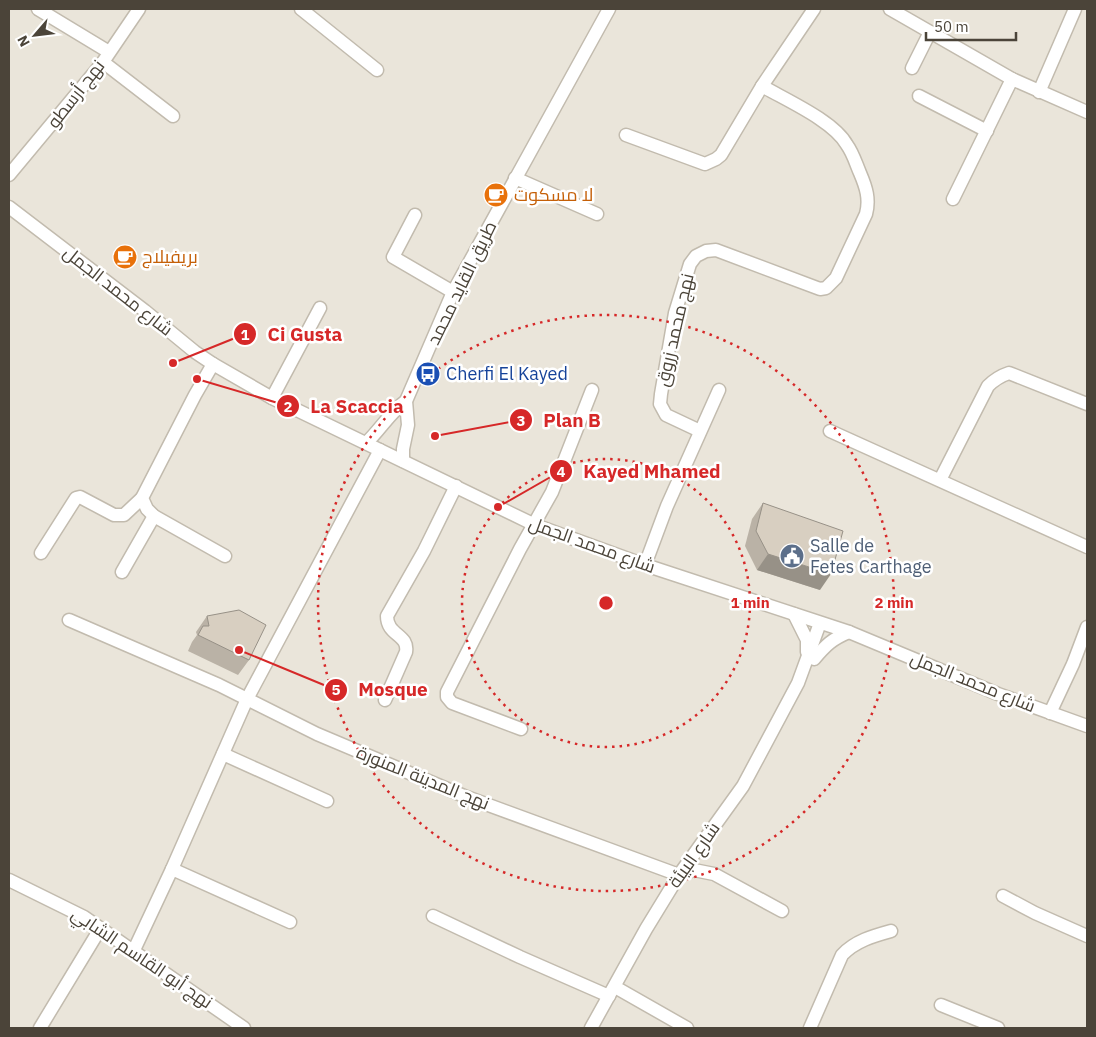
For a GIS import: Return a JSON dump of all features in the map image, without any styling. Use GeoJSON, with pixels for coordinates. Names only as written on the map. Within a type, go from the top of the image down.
{"type":"FeatureCollection","features":[{"type":"Feature","properties":{"kind":"street"},"geometry":{"type":"LineString","coordinates":[[38,9],[106,57],[173,116]]}},
{"type":"Feature","properties":{"kind":"street","name":"نهج أرسطو"},"geometry":{"type":"LineString","coordinates":[[9,175],[106,57],[139,9]]}},
{"type":"Feature","properties":{"kind":"street"},"geometry":{"type":"LineString","coordinates":[[302,9],[378,70]]}},
{"type":"Feature","properties":{"kind":"street","name":"طريق القايد محمد"},"geometry":{"type":"LineString","coordinates":[[403,461],[403,449],[408,425],[406,401],[453,292],[609,9]]}},
{"type":"Feature","properties":{"kind":"street"},"geometry":{"type":"LineString","coordinates":[[626,135],[705,164],[721,155],[762,86],[814,9]]}},
{"type":"Feature","properties":{"kind":"street"},"geometry":{"type":"LineString","coordinates":[[890,9],[1012,79],[1087,112]]}},
{"type":"Feature","properties":{"kind":"street"},"geometry":{"type":"LineString","coordinates":[[1039,92],[1075,9]]}},
{"type":"Feature","properties":{"kind":"street"},"geometry":{"type":"LineString","coordinates":[[912,68],[930,32]]}},
{"type":"Feature","properties":{"kind":"street"},"geometry":{"type":"LineString","coordinates":[[953,199],[1012,79]]}},
{"type":"Feature","properties":{"kind":"street","name":"نهج محمد زروق"},"geometry":{"type":"LineString","coordinates":[[700,431],[666,415],[660,404],[675,313],[690,264],[696,256],[706,251],[716,250],[820,289],[826,288],[836,278],[866,214],[868,205],[868,195],[864,182],[848,145],[840,134],[822,121],[762,86]]}},
{"type":"Feature","properties":{"kind":"street"},"geometry":{"type":"LineString","coordinates":[[919,96],[987,130]]}},
{"type":"Feature","properties":{"kind":"street"},"geometry":{"type":"LineString","coordinates":[[515,178],[597,214]]}},
{"type":"Feature","properties":{"kind":"street","name":"شارع محمد الجمل"},"geometry":{"type":"LineString","coordinates":[[9,207],[213,364],[272,398],[535,525],[645,566],[849,632],[998,694],[1087,726]]}},
{"type":"Feature","properties":{"kind":"street"},"geometry":{"type":"LineString","coordinates":[[415,215],[393,258],[453,292]]}},
{"type":"Feature","properties":{"kind":"street"},"geometry":{"type":"LineString","coordinates":[[272,398],[320,308]]}},
{"type":"Feature","properties":{"kind":"street"},"geometry":{"type":"LineString","coordinates":[[42,553],[76,498],[80,497],[114,515],[124,514],[142,498],[195,394],[213,364]]}},
{"type":"Feature","properties":{"kind":"street"},"geometry":{"type":"LineString","coordinates":[[940,480],[988,386],[1001,375],[1009,373],[1087,404]]}},
{"type":"Feature","properties":{"kind":"street"},"geometry":{"type":"LineString","coordinates":[[521,729],[452,703],[447,697],[447,692],[520,549],[552,492],[592,390]]}},
{"type":"Feature","properties":{"kind":"street"},"geometry":{"type":"LineString","coordinates":[[645,566],[667,506],[719,390]]}},
{"type":"Feature","properties":{"kind":"street","name":"طريق القايد محمد"},"geometry":{"type":"LineString","coordinates":[[366,443],[396,408],[406,401]]}},
{"type":"Feature","properties":{"kind":"street"},"geometry":{"type":"LineString","coordinates":[[830,431],[1087,547]]}},
{"type":"Feature","properties":{"kind":"street"},"geometry":{"type":"LineString","coordinates":[[134,950],[247,699],[380,450]]}},
{"type":"Feature","properties":{"kind":"street"},"geometry":{"type":"LineString","coordinates":[[385,700],[407,647],[404,640],[389,628],[387,616],[424,550],[456,486]]}},
{"type":"Feature","properties":{"kind":"street"},"geometry":{"type":"LineString","coordinates":[[142,498],[147,509],[154,516],[225,556]]}},
{"type":"Feature","properties":{"kind":"street"},"geometry":{"type":"LineString","coordinates":[[122,572],[154,516]]}},
{"type":"Feature","properties":{"kind":"street"},"geometry":{"type":"LineString","coordinates":[[794,614],[807,640],[811,659]]}},
{"type":"Feature","properties":{"kind":"street","name":"نهج المدينة المنورة"},"geometry":{"type":"LineString","coordinates":[[70,620],[247,699],[317,734],[464,796],[679,875],[694,870],[714,874],[782,911]]}},
{"type":"Feature","properties":{"kind":"street","name":"شارع البيئة"},"geometry":{"type":"LineString","coordinates":[[591,1028],[646,929],[679,875],[743,786],[811,659],[825,624]]}},
{"type":"Feature","properties":{"kind":"street"},"geometry":{"type":"LineString","coordinates":[[1050,713],[1073,664],[1087,627]]}},
{"type":"Feature","properties":{"kind":"street"},"geometry":{"type":"LineString","coordinates":[[811,659],[827,644],[849,632]]}},
{"type":"Feature","properties":{"kind":"street"},"geometry":{"type":"LineString","coordinates":[[222,754],[327,801]]}},
{"type":"Feature","properties":{"kind":"street"},"geometry":{"type":"LineString","coordinates":[[172,869],[290,922]]}},
{"type":"Feature","properties":{"kind":"street","name":"نهج أبو القاسم الشابي"},"geometry":{"type":"LineString","coordinates":[[9,880],[84,917],[244,1028]]}},
{"type":"Feature","properties":{"kind":"street"},"geometry":{"type":"LineString","coordinates":[[1003,896],[1035,913],[1087,936]]}},
{"type":"Feature","properties":{"kind":"street"},"geometry":{"type":"LineString","coordinates":[[433,916],[520,957],[612,992],[687,1028]]}},
{"type":"Feature","properties":{"kind":"street"},"geometry":{"type":"LineString","coordinates":[[40,1028],[100,929]]}},
{"type":"Feature","properties":{"kind":"street"},"geometry":{"type":"LineString","coordinates":[[810,1028],[842,955],[858,942],[892,931]]}},
{"type":"Feature","properties":{"kind":"street"},"geometry":{"type":"LineString","coordinates":[[941,1005],[998,1028]]}},
{"type":"Feature","properties":{"kind":"shaded area"},"geometry":{"type":"Polygon","coordinates":[[[9,9],[1087,9],[1087,1028],[9,1028],[9,9]]]}},
{"type":"Feature","properties":{"kind":"building"},"geometry":{"type":"Polygon","coordinates":[[[763,503],[843,531],[831,574],[768,554],[756,531],[763,503]]]}},
{"type":"Feature","properties":{"kind":"building"},"geometry":{"type":"Polygon","coordinates":[[[239,610],[266,625],[249,660],[198,635],[203,626],[209,626],[207,616],[239,610]]]}},
{"type":"Feature","properties":{"kind":"place","name":"لا مسكوت"},"geometry":{"type":"Point","coordinates":[496,195]}},
{"type":"Feature","properties":{"kind":"place","name":"بريفيلاج"},"geometry":{"type":"Point","coordinates":[125,257]}},
{"type":"Feature","properties":{"kind":"place","name":"Ci Gusta"},"geometry":{"type":"Point","coordinates":[173,363]}},
{"type":"Feature","properties":{"kind":"place","name":"Cherfi El Kayed"},"geometry":{"type":"Point","coordinates":[428,374]}},
{"type":"Feature","properties":{"kind":"place","name":"La Scaccia"},"geometry":{"type":"Point","coordinates":[197,379]}},
{"type":"Feature","properties":{"kind":"place","name":"Plan B"},"geometry":{"type":"Point","coordinates":[435,436]}},
{"type":"Feature","properties":{"kind":"place","name":"Kayed Mhamed"},"geometry":{"type":"Point","coordinates":[498,507]}},
{"type":"Feature","properties":{"kind":"place","name":"Salle de Fetes Carthage"},"geometry":{"type":"Point","coordinates":[792,556]}},
{"type":"Feature","properties":{"kind":"place","name":"Mosque"},"geometry":{"type":"Point","coordinates":[239,650]}}]}
